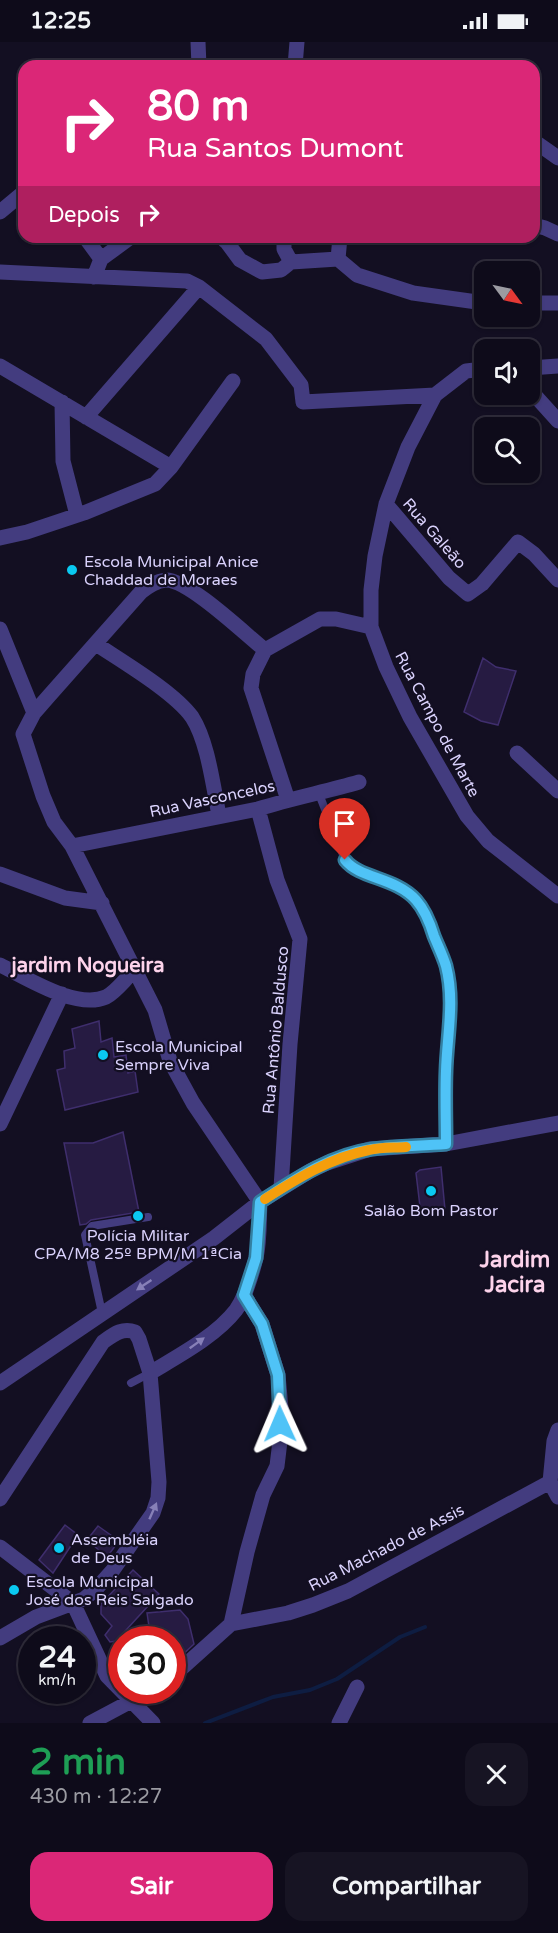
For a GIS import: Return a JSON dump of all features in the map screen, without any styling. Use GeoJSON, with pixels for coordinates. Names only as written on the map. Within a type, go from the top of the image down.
{"type":"FeatureCollection","features":[{"type":"Feature","properties":{"kind":"street"},"geometry":{"type":"LineString","coordinates":[[198,42],[199,60]]}},
{"type":"Feature","properties":{"kind":"street"},"geometry":{"type":"LineString","coordinates":[[296,60],[297,42]]}},
{"type":"Feature","properties":{"kind":"street"},"geometry":{"type":"LineString","coordinates":[[540,145],[558,158]]}},
{"type":"Feature","properties":{"kind":"street"},"geometry":{"type":"LineString","coordinates":[[0,212],[18,197]]}},
{"type":"Feature","properties":{"kind":"street"},"geometry":{"type":"LineString","coordinates":[[540,227],[558,234]]}},
{"type":"Feature","properties":{"kind":"street"},"geometry":{"type":"LineString","coordinates":[[89,243],[101,259]]}},
{"type":"Feature","properties":{"kind":"street"},"geometry":{"type":"LineString","coordinates":[[94,277],[101,259],[123,243]]}},
{"type":"Feature","properties":{"kind":"street"},"geometry":{"type":"LineString","coordinates":[[227,243],[240,260],[262,272],[281,270],[291,262],[338,259],[357,275],[413,293],[474,302]]}},
{"type":"Feature","properties":{"kind":"street"},"geometry":{"type":"LineString","coordinates":[[284,243],[284,249],[291,262]]}},
{"type":"Feature","properties":{"kind":"street"},"geometry":{"type":"LineString","coordinates":[[338,259],[339,243]]}},
{"type":"Feature","properties":{"kind":"street"},"geometry":{"type":"LineString","coordinates":[[0,272],[187,281],[199,287],[266,339],[301,385],[303,402],[435,395],[466,371],[474,370]]}},
{"type":"Feature","properties":{"kind":"street"},"geometry":{"type":"LineString","coordinates":[[86,417],[199,287]]}},
{"type":"Feature","properties":{"kind":"street"},"geometry":{"type":"LineString","coordinates":[[540,303],[558,303]]}},
{"type":"Feature","properties":{"kind":"street"},"geometry":{"type":"LineString","coordinates":[[0,366],[171,467]]}},
{"type":"Feature","properties":{"kind":"street"},"geometry":{"type":"LineString","coordinates":[[540,367],[558,366]]}},
{"type":"Feature","properties":{"kind":"street"},"geometry":{"type":"LineString","coordinates":[[0,538],[27,532],[77,515],[155,484],[171,467],[233,381]]}},
{"type":"Feature","properties":{"kind":"street","name":"Rua Campo de Marte"},"geometry":{"type":"LineString","coordinates":[[435,395],[408,447],[386,504],[375,556],[371,590],[371,627],[386,667],[410,717],[466,816],[488,842],[558,896]]}},
{"type":"Feature","properties":{"kind":"street"},"geometry":{"type":"LineString","coordinates":[[540,401],[558,421]]}},
{"type":"Feature","properties":{"kind":"street"},"geometry":{"type":"LineString","coordinates":[[62,402],[63,461],[77,515]]}},
{"type":"Feature","properties":{"kind":"street","name":"Rua Galeão"},"geometry":{"type":"LineString","coordinates":[[386,504],[463,592],[468,594],[482,584],[518,542],[534,554],[558,580]]}},
{"type":"Feature","properties":{"kind":"street"},"geometry":{"type":"LineString","coordinates":[[150,1373],[199,1342],[229,1317],[244,1295],[256,1258],[260,1202],[194,1103],[170,1061],[155,1010],[72,846],[54,822],[23,734],[34,713],[141,592],[154,583],[164,580],[183,584],[265,650]]}},
{"type":"Feature","properties":{"kind":"street"},"geometry":{"type":"LineString","coordinates":[[288,800],[251,688],[253,674],[265,650],[320,620],[336,620],[371,627]]}},
{"type":"Feature","properties":{"kind":"street"},"geometry":{"type":"LineString","coordinates":[[0,629],[34,713]]}},
{"type":"Feature","properties":{"kind":"street"},"geometry":{"type":"LineString","coordinates":[[96,644],[174,699],[193,719],[203,743],[219,815]]}},
{"type":"Feature","properties":{"kind":"street"},"geometry":{"type":"LineString","coordinates":[[517,753],[558,791]]}},
{"type":"Feature","properties":{"kind":"street","name":"Rua Vasconcelos"},"geometry":{"type":"LineString","coordinates":[[72,846],[258,808],[320,794],[359,782]]}},
{"type":"Feature","properties":{"kind":"street","name":"Rua Antônio Baldusco"},"geometry":{"type":"LineString","coordinates":[[258,808],[277,880],[300,939],[290,1044],[281,1188]]}},
{"type":"Feature","properties":{"kind":"street"},"geometry":{"type":"LineString","coordinates":[[0,874],[65,898],[102,903]]}},
{"type":"Feature","properties":{"kind":"street"},"geometry":{"type":"LineString","coordinates":[[0,965],[77,1000],[99,999],[109,995],[134,971]]}},
{"type":"Feature","properties":{"kind":"street"},"geometry":{"type":"LineString","coordinates":[[0,1124],[62,994]]}},
{"type":"Feature","properties":{"kind":"street"},"geometry":{"type":"LineString","coordinates":[[0,1383],[221,1233],[260,1202],[327,1163],[370,1149],[446,1144],[558,1123]]}},
{"type":"Feature","properties":{"kind":"street"},"geometry":{"type":"LineString","coordinates":[[186,1664],[231,1624],[263,1495],[277,1466],[280,1441],[278,1375],[262,1324],[244,1295]]}},
{"type":"Feature","properties":{"kind":"street"},"geometry":{"type":"LineString","coordinates":[[0,1499],[104,1342],[114,1334],[123,1331],[135,1332],[150,1373],[159,1482],[158,1498],[153,1513],[113,1570],[84,1599],[36,1617],[0,1638]]}},
{"type":"Feature","properties":{"kind":"street"},"geometry":{"type":"LineString","coordinates":[[558,1430],[554,1441],[550,1482],[558,1497]]}},
{"type":"Feature","properties":{"kind":"street","name":"Rua Machado de Assis"},"geometry":{"type":"LineString","coordinates":[[231,1624],[288,1613],[348,1591],[550,1482]]}},
{"type":"Feature","properties":{"kind":"street"},"geometry":{"type":"LineString","coordinates":[[0,1546],[73,1603],[108,1677]]}},
{"type":"Feature","properties":{"kind":"street"},"geometry":{"type":"LineString","coordinates":[[339,1723],[357,1687]]}},
{"type":"Feature","properties":{"kind":"street"},"geometry":{"type":"LineString","coordinates":[[90,1723],[124,1704]]}},
{"type":"Feature","properties":{"kind":"street"},"geometry":{"type":"LineString","coordinates":[[135,1704],[153,1723]]}},
{"type":"Feature","properties":{"kind":"lane"},"geometry":{"type":"LineString","coordinates":[[320,794],[345,860],[353,868],[388,880],[412,896],[422,906],[446,967],[450,1008],[446,1070],[446,1144]]}},
{"type":"Feature","properties":{"kind":"lane"},"geometry":{"type":"LineString","coordinates":[[102,1313],[84,1234],[92,1226],[148,1217]]}},
{"type":"Feature","properties":{"kind":"lane"},"geometry":{"type":"LineString","coordinates":[[131,1383],[150,1373]]}},
{"type":"Feature","properties":{"kind":"building"},"geometry":{"type":"Polygon","coordinates":[[[483,658],[496,667],[516,671],[498,725],[481,721],[464,712],[483,658]]]}},
{"type":"Feature","properties":{"kind":"building"},"geometry":{"type":"Polygon","coordinates":[[[99,1021],[101,1042],[112,1038],[114,1057],[126,1055],[128,1073],[135,1071],[138,1092],[65,1110],[57,1070],[65,1068],[64,1051],[75,1048],[72,1029],[99,1021]]]}},
{"type":"Feature","properties":{"kind":"building"},"geometry":{"type":"Polygon","coordinates":[[[123,1132],[139,1212],[91,1220],[80,1225],[64,1143],[93,1143],[123,1132]]]}},
{"type":"Feature","properties":{"kind":"building","name":"Salão Bom Pastor"},"geometry":{"type":"Polygon","coordinates":[[[441,1167],[445,1210],[421,1215],[416,1173],[420,1170],[441,1167]]]}},
{"type":"Feature","properties":{"kind":"building","name":"Assembléia de Deus"},"geometry":{"type":"Polygon","coordinates":[[[65,1525],[78,1535],[53,1573],[39,1560],[65,1525]]]}},
{"type":"Feature","properties":{"kind":"building"},"geometry":{"type":"Polygon","coordinates":[[[98,1526],[119,1541],[107,1557],[87,1540],[98,1526]]]}},
{"type":"Feature","properties":{"kind":"building"},"geometry":{"type":"Polygon","coordinates":[[[133,1570],[159,1594],[130,1626],[112,1626],[101,1614],[101,1604],[133,1570]]]}},
{"type":"Feature","properties":{"kind":"building"},"geometry":{"type":"Polygon","coordinates":[[[180,1610],[188,1619],[194,1644],[186,1651],[186,1626],[149,1626],[147,1613],[180,1610]]]}},
{"type":"Feature","properties":{"kind":"waterway"},"geometry":{"type":"LineString","coordinates":[[205,1723],[273,1697],[310,1690],[337,1679],[400,1637],[425,1627]]}},
{"type":"Feature","properties":{"kind":"slow traffic"},"geometry":{"type":"LineString","coordinates":[[265,1199],[327,1163],[370,1149],[406,1147]]}},
{"type":"Feature","properties":{"kind":"place","name":"Escola Municipal Anice Chaddad de Moraes"},"geometry":{"type":"Point","coordinates":[72,570]}},
{"type":"Feature","properties":{"kind":"place","name":"Escola Municipal Sempre Viva"},"geometry":{"type":"Point","coordinates":[103,1055]}},
{"type":"Feature","properties":{"kind":"place","name":"Salão Bom Pastor"},"geometry":{"type":"Point","coordinates":[431,1191]}},
{"type":"Feature","properties":{"kind":"place","name":"Polícia Militar CPA/M8 25º BPM/M 1ªCia"},"geometry":{"type":"Point","coordinates":[138,1216]}},
{"type":"Feature","properties":{"kind":"place","name":"Assembléia de Deus"},"geometry":{"type":"Point","coordinates":[59,1548]}},
{"type":"Feature","properties":{"kind":"place","name":"Escola Municipal José dos Reis Salgado"},"geometry":{"type":"Point","coordinates":[14,1590]}},
{"type":"Feature","properties":{"kind":"district","name":"jardim Nogueira"},"geometry":{"type":"Point","coordinates":[88,965]}},
{"type":"Feature","properties":{"kind":"district","name":"Jardim Jacira"},"geometry":{"type":"Point","coordinates":[515,1272]}},
{"type":"Feature","properties":{"kind":"route"},"geometry":{"type":"LineString","coordinates":[[280,1424],[278,1375],[262,1324],[244,1295],[256,1258],[260,1202],[310,1171],[370,1149],[446,1144],[446,1070],[450,1031],[450,996],[446,967],[422,906],[399,886],[353,868],[345,860]]}}]}
